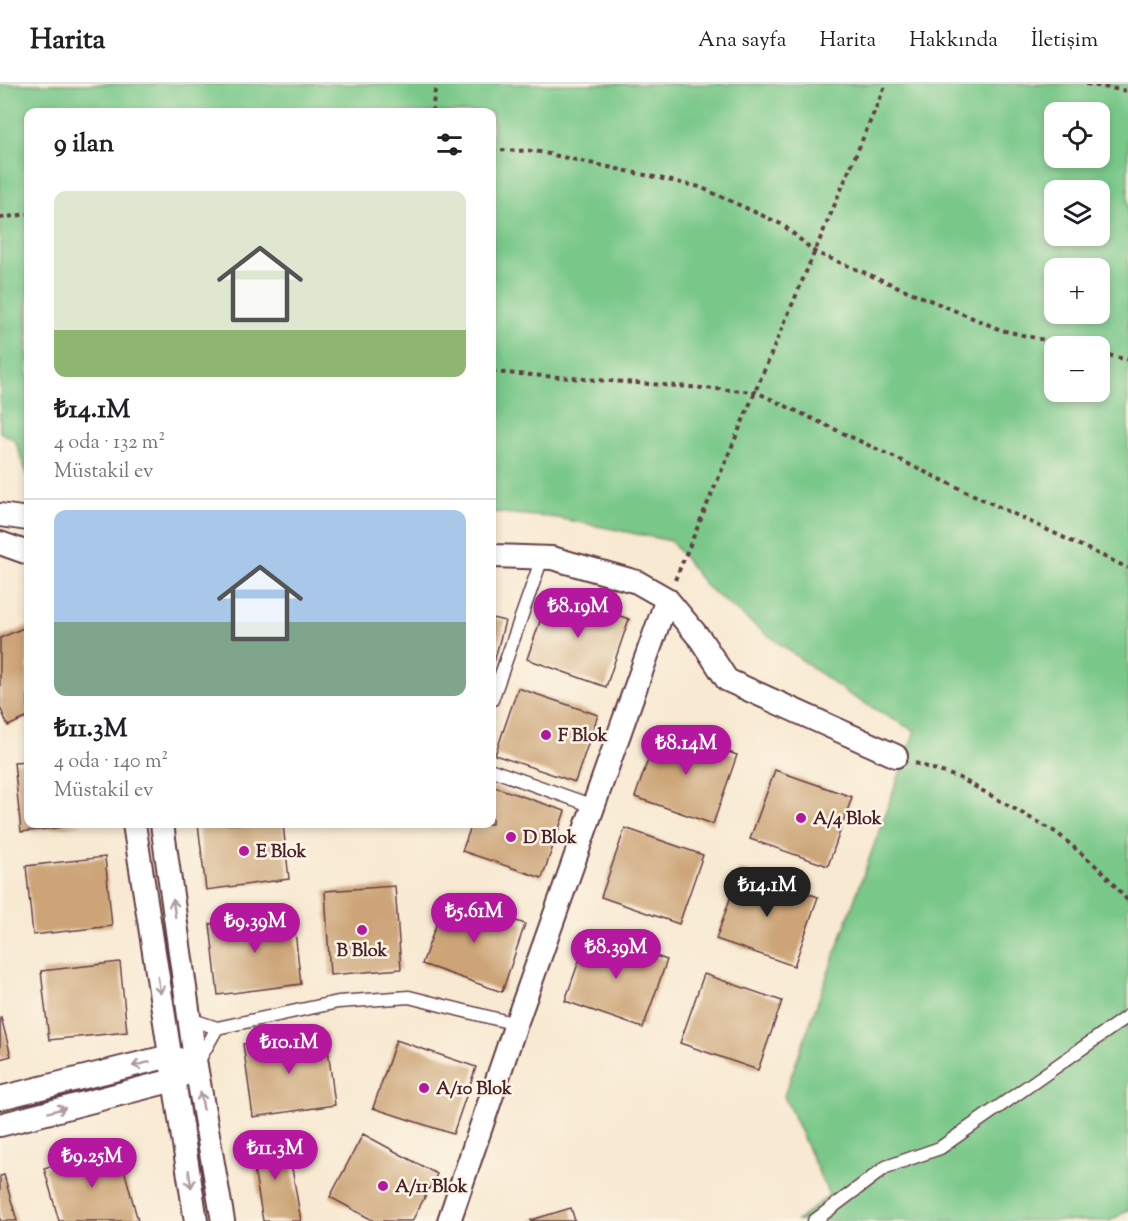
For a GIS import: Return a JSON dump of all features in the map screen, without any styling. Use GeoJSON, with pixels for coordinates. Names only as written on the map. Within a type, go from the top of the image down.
{"type":"FeatureCollection","features":[{"type":"Feature","properties":{"kind":"street"},"geometry":{"type":"LineString","coordinates":[[0,515],[24,518]]}},
{"type":"Feature","properties":{"kind":"street"},"geometry":{"type":"LineString","coordinates":[[0,543],[24,552]]}},
{"type":"Feature","properties":{"kind":"street"},"geometry":{"type":"LineString","coordinates":[[496,556],[552,558],[637,582],[667,599],[701,640],[727,680],[896,756]]}},
{"type":"Feature","properties":{"kind":"street"},"geometry":{"type":"LineString","coordinates":[[449,1221],[516,1024],[667,599]]}},
{"type":"Feature","properties":{"kind":"street"},"geometry":{"type":"LineString","coordinates":[[135,828],[196,1221]]}},
{"type":"Feature","properties":{"kind":"street"},"geometry":{"type":"LineString","coordinates":[[163,828],[196,1066],[223,1221]]}},
{"type":"Feature","properties":{"kind":"street"},"geometry":{"type":"LineString","coordinates":[[0,1098],[170,1056],[196,1066]]}},
{"type":"Feature","properties":{"kind":"street"},"geometry":{"type":"LineString","coordinates":[[0,1125],[174,1080],[196,1066]]}},
{"type":"Feature","properties":{"kind":"lane"},"geometry":{"type":"LineString","coordinates":[[496,689],[542,558]]}},
{"type":"Feature","properties":{"kind":"lane"},"geometry":{"type":"LineString","coordinates":[[496,771],[593,806]]}},
{"type":"Feature","properties":{"kind":"lane"},"geometry":{"type":"LineString","coordinates":[[190,1018],[217,1028],[338,1002],[410,997],[516,1024]]}},
{"type":"Feature","properties":{"kind":"lane"},"geometry":{"type":"LineString","coordinates":[[814,1221],[886,1167],[940,1148],[1128,1016]]}},
{"type":"Feature","properties":{"kind":"lane"},"geometry":{"type":"LineString","coordinates":[[196,1066],[217,1028]]}},
{"type":"Feature","properties":{"kind":"path"},"geometry":{"type":"LineString","coordinates":[[433,108],[436,84]]}},
{"type":"Feature","properties":{"kind":"path"},"geometry":{"type":"LineString","coordinates":[[667,599],[886,84]]}},
{"type":"Feature","properties":{"kind":"path"},"geometry":{"type":"LineString","coordinates":[[1086,84],[1128,91]]}},
{"type":"Feature","properties":{"kind":"path"},"geometry":{"type":"LineString","coordinates":[[496,150],[535,151],[700,187],[783,225],[815,252],[1001,330],[1044,340]]}},
{"type":"Feature","properties":{"kind":"path"},"geometry":{"type":"LineString","coordinates":[[0,218],[24,215]]}},
{"type":"Feature","properties":{"kind":"path"},"geometry":{"type":"LineString","coordinates":[[1110,356],[1128,360]]}},
{"type":"Feature","properties":{"kind":"path"},"geometry":{"type":"LineString","coordinates":[[496,372],[756,392],[1128,568]]}},
{"type":"Feature","properties":{"kind":"path"},"geometry":{"type":"LineString","coordinates":[[896,756],[960,778],[1057,833],[1102,871],[1128,901]]}},
{"type":"Feature","properties":{"kind":"green space"},"geometry":{"type":"Polygon","coordinates":[[[0,84],[1128,84],[1128,1210],[1110,1221],[797,1221],[829,1195],[784,1096],[915,731],[850,695],[758,628],[707,587],[671,541],[558,518],[496,512],[496,108],[24,108],[24,466],[15,440],[0,432],[0,84]]]}},
{"type":"Feature","properties":{"kind":"building"},"geometry":{"type":"Polygon","coordinates":[[[550,592],[629,619],[606,687],[527,659],[550,592]]]}},
{"type":"Feature","properties":{"kind":"building"},"geometry":{"type":"Polygon","coordinates":[[[496,619],[505,621],[496,655],[496,619]]]}},
{"type":"Feature","properties":{"kind":"building"},"geometry":{"type":"Polygon","coordinates":[[[24,628],[24,719],[8,726],[0,707],[0,638],[24,628]]]}},
{"type":"Feature","properties":{"kind":"building","name":"F Blok"},"geometry":{"type":"Polygon","coordinates":[[[518,688],[598,715],[575,782],[496,755],[518,688]]]}},
{"type":"Feature","properties":{"kind":"building"},"geometry":{"type":"Polygon","coordinates":[[[659,728],[737,755],[713,824],[635,797],[659,728]]]}},
{"type":"Feature","properties":{"kind":"building"},"geometry":{"type":"Polygon","coordinates":[[[24,761],[24,828],[55,828],[21,832],[14,762],[24,761]]]}},
{"type":"Feature","properties":{"kind":"building","name":"A/4 Blok"},"geometry":{"type":"Polygon","coordinates":[[[775,770],[852,797],[828,866],[750,839],[775,770]]]}},
{"type":"Feature","properties":{"kind":"building","name":"D Blok"},"geometry":{"type":"Polygon","coordinates":[[[496,787],[565,811],[542,878],[462,851],[471,828],[496,828],[496,787]]]}},
{"type":"Feature","properties":{"kind":"building","name":"E Blok"},"geometry":{"type":"Polygon","coordinates":[[[198,828],[283,828],[289,879],[206,890],[198,828]]]}},
{"type":"Feature","properties":{"kind":"building"},"geometry":{"type":"Polygon","coordinates":[[[625,828],[703,855],[679,924],[601,897],[625,828]]]}},
{"type":"Feature","properties":{"kind":"building"},"geometry":{"type":"Polygon","coordinates":[[[105,857],[112,926],[33,935],[26,866],[105,857]]]}},
{"type":"Feature","properties":{"kind":"building"},"geometry":{"type":"Polygon","coordinates":[[[740,870],[818,897],[794,966],[716,939],[740,870]]]}},
{"type":"Feature","properties":{"kind":"building","name":"B Blok"},"geometry":{"type":"Polygon","coordinates":[[[395,886],[401,969],[330,975],[325,891],[395,886]]]}},
{"type":"Feature","properties":{"kind":"building"},"geometry":{"type":"Polygon","coordinates":[[[446,897],[525,924],[502,992],[422,964],[446,897]]]}},
{"type":"Feature","properties":{"kind":"building"},"geometry":{"type":"Polygon","coordinates":[[[293,914],[301,984],[218,995],[210,924],[293,914]]]}},
{"type":"Feature","properties":{"kind":"building"},"geometry":{"type":"Polygon","coordinates":[[[589,932],[667,960],[643,1028],[565,1001],[589,932]]]}},
{"type":"Feature","properties":{"kind":"building"},"geometry":{"type":"Polygon","coordinates":[[[120,962],[127,1032],[49,1040],[41,971],[120,962]]]}},
{"type":"Feature","properties":{"kind":"building"},"geometry":{"type":"Polygon","coordinates":[[[704,974],[782,1001],[758,1070],[680,1043],[704,974]]]}},
{"type":"Feature","properties":{"kind":"building"},"geometry":{"type":"Polygon","coordinates":[[[0,1018],[11,1056],[0,1059],[0,1018]]]}},
{"type":"Feature","properties":{"kind":"building"},"geometry":{"type":"Polygon","coordinates":[[[326,1033],[335,1105],[253,1117],[243,1044],[326,1033]]]}},
{"type":"Feature","properties":{"kind":"building","name":"A/10 Blok"},"geometry":{"type":"Polygon","coordinates":[[[396,1040],[476,1067],[453,1134],[373,1108],[396,1040]]]}},
{"type":"Feature","properties":{"kind":"building","name":"A/11 Blok"},"geometry":{"type":"Polygon","coordinates":[[[363,1134],[437,1174],[412,1221],[374,1221],[330,1197],[363,1134]]]}},
{"type":"Feature","properties":{"kind":"building"},"geometry":{"type":"Polygon","coordinates":[[[287,1139],[301,1221],[263,1221],[250,1145],[287,1139]]]}},
{"type":"Feature","properties":{"kind":"building"},"geometry":{"type":"Polygon","coordinates":[[[118,1147],[138,1221],[59,1221],[44,1168],[118,1147]]]}},
{"type":"Feature","properties":{"kind":"building"},"geometry":{"type":"Polygon","coordinates":[[[4,1175],[17,1221],[0,1221],[0,1176],[4,1175]]]}},
{"type":"Feature","properties":{"kind":"building"},"geometry":{"type":"Polygon","coordinates":[[[571,1208],[575,1221],[531,1221],[531,1220],[571,1208]]]}},
{"type":"Feature","properties":{"kind":"place","name":"F Blok"},"geometry":{"type":"Point","coordinates":[546,735]}},
{"type":"Feature","properties":{"kind":"place","name":"A/4 Blok"},"geometry":{"type":"Point","coordinates":[801,818]}},
{"type":"Feature","properties":{"kind":"place","name":"D Blok"},"geometry":{"type":"Point","coordinates":[511,837]}},
{"type":"Feature","properties":{"kind":"place","name":"E Blok"},"geometry":{"type":"Point","coordinates":[244,851]}},
{"type":"Feature","properties":{"kind":"place","name":"B Blok"},"geometry":{"type":"Point","coordinates":[362,930]}},
{"type":"Feature","properties":{"kind":"place","name":"A/10 Blok"},"geometry":{"type":"Point","coordinates":[424,1088]}},
{"type":"Feature","properties":{"kind":"place","name":"A/11 Blok"},"geometry":{"type":"Point","coordinates":[383,1186]}}]}
